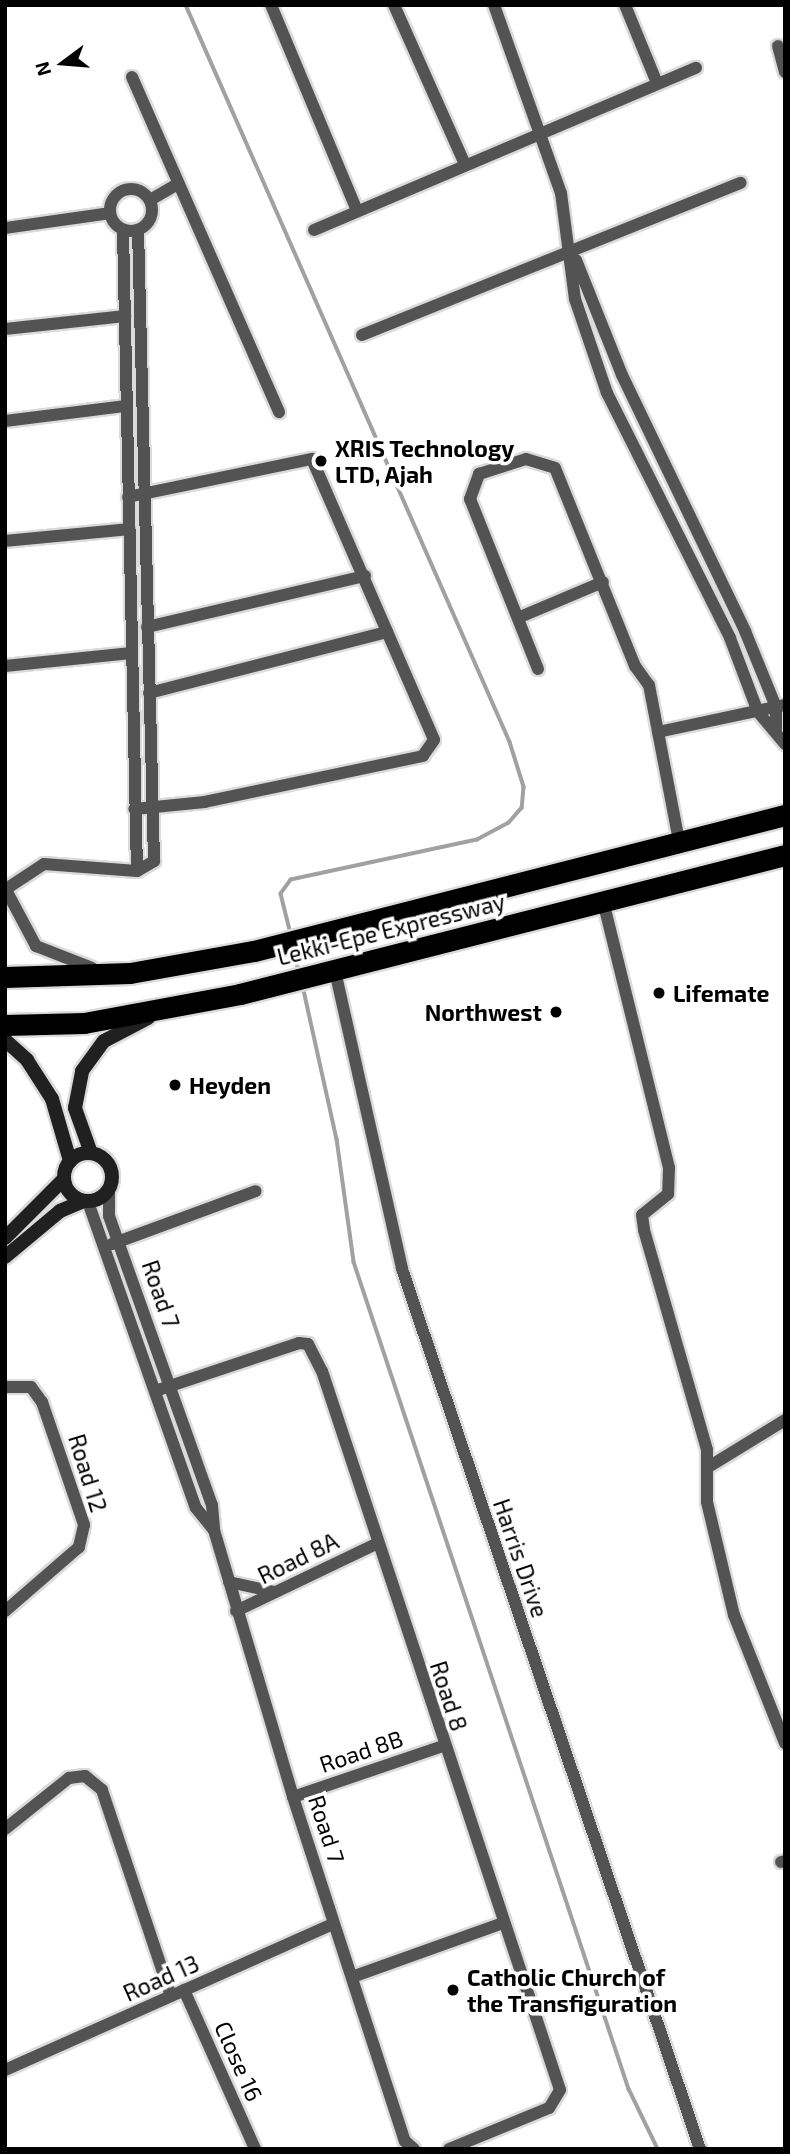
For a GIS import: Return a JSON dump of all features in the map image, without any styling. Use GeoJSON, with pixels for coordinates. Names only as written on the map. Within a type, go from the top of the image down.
{"type":"FeatureCollection","features":[{"type":"Feature","properties":{"kind":"highway","name":"Lekki-Epe Expressway"},"geometry":{"type":"LineString","coordinates":[[5,977],[130,973],[274,946],[785,815]]}},
{"type":"Feature","properties":{"kind":"highway","name":"Lekki-Epe Expressway"},"geometry":{"type":"LineString","coordinates":[[5,1025],[84,1023],[168,1009],[281,985],[785,855]]}},
{"type":"Feature","properties":{"kind":"street"},"geometry":{"type":"LineString","coordinates":[[271,5],[356,208]]}},
{"type":"Feature","properties":{"kind":"street"},"geometry":{"type":"LineString","coordinates":[[394,5],[464,162]]}},
{"type":"Feature","properties":{"kind":"street"},"geometry":{"type":"LineString","coordinates":[[494,5],[541,130],[572,250],[681,497],[780,706],[776,729]]}},
{"type":"Feature","properties":{"kind":"street"},"geometry":{"type":"LineString","coordinates":[[625,5],[657,83]]}},
{"type":"Feature","properties":{"kind":"street"},"geometry":{"type":"LineString","coordinates":[[778,46],[785,72]]}},
{"type":"Feature","properties":{"kind":"street"},"geometry":{"type":"LineString","coordinates":[[314,230],[356,208],[464,162],[696,68]]}},
{"type":"Feature","properties":{"kind":"street"},"geometry":{"type":"LineString","coordinates":[[132,77],[279,412]]}},
{"type":"Feature","properties":{"kind":"street"},"geometry":{"type":"LineString","coordinates":[[362,335],[741,183]]}},
{"type":"Feature","properties":{"kind":"street"},"geometry":{"type":"LineString","coordinates":[[150,200],[178,184]]}},
{"type":"Feature","properties":{"kind":"street"},"geometry":{"type":"LineString","coordinates":[[123,230],[138,231],[150,222],[150,200],[139,190],[125,190],[113,199],[110,213],[123,230],[137,871]]}},
{"type":"Feature","properties":{"kind":"street"},"geometry":{"type":"LineString","coordinates":[[5,228],[110,213]]}},
{"type":"Feature","properties":{"kind":"street"},"geometry":{"type":"LineString","coordinates":[[130,973],[88,968],[36,946],[7,898],[44,864],[137,871],[153,867],[138,231]]}},
{"type":"Feature","properties":{"kind":"street"},"geometry":{"type":"LineString","coordinates":[[572,250],[575,299],[607,393],[730,638],[758,712],[776,729],[785,744]]}},
{"type":"Feature","properties":{"kind":"street"},"geometry":{"type":"LineString","coordinates":[[5,329],[125,316]]}},
{"type":"Feature","properties":{"kind":"street"},"geometry":{"type":"LineString","coordinates":[[5,421],[127,406]]}},
{"type":"Feature","properties":{"kind":"street"},"geometry":{"type":"LineString","coordinates":[[128,497],[312,459],[434,740],[430,753],[275,789],[134,809]]}},
{"type":"Feature","properties":{"kind":"street"},"geometry":{"type":"LineString","coordinates":[[538,669],[520,617],[470,499],[479,474],[526,460],[555,468],[635,666],[649,685],[680,841]]}},
{"type":"Feature","properties":{"kind":"street"},"geometry":{"type":"LineString","coordinates":[[663,504],[681,497]]}},
{"type":"Feature","properties":{"kind":"street"},"geometry":{"type":"LineString","coordinates":[[5,541],[129,528]]}},
{"type":"Feature","properties":{"kind":"street"},"geometry":{"type":"LineString","coordinates":[[147,627],[365,576]]}},
{"type":"Feature","properties":{"kind":"street"},"geometry":{"type":"LineString","coordinates":[[520,617],[603,582]]}},
{"type":"Feature","properties":{"kind":"street"},"geometry":{"type":"LineString","coordinates":[[149,693],[387,632]]}},
{"type":"Feature","properties":{"kind":"street"},"geometry":{"type":"LineString","coordinates":[[5,666],[131,653]]}},
{"type":"Feature","properties":{"kind":"street"},"geometry":{"type":"LineString","coordinates":[[658,732],[780,706]]}},
{"type":"Feature","properties":{"kind":"street"},"geometry":{"type":"LineString","coordinates":[[603,901],[669,1168],[668,1194],[642,1215],[644,1230],[710,1466],[707,1502],[734,1615],[785,1743]]}},
{"type":"Feature","properties":{"kind":"street","name":"Harris Drive"},"geometry":{"type":"LineString","coordinates":[[326,973],[402,1269],[700,2149]]}},
{"type":"Feature","properties":{"kind":"street"},"geometry":{"type":"LineString","coordinates":[[5,1257],[60,1211],[109,1191],[110,1167],[91,1153],[75,1108],[86,1063],[121,1030],[168,1009]]}},
{"type":"Feature","properties":{"kind":"street"},"geometry":{"type":"LineString","coordinates":[[5,1040],[27,1060],[52,1099],[70,1161],[64,1179],[5,1238]]}},
{"type":"Feature","properties":{"kind":"street"},"geometry":{"type":"LineString","coordinates":[[70,1161],[91,1153]]}},
{"type":"Feature","properties":{"kind":"street"},"geometry":{"type":"LineString","coordinates":[[64,1179],[85,1201]]}},
{"type":"Feature","properties":{"kind":"street","name":"Road 7"},"geometry":{"type":"LineString","coordinates":[[109,1191],[118,1242],[212,1505],[214,1530],[236,1611],[333,1924],[410,2145]]}},
{"type":"Feature","properties":{"kind":"street"},"geometry":{"type":"LineString","coordinates":[[105,1246],[256,1191]]}},
{"type":"Feature","properties":{"kind":"street","name":"Road 7"},"geometry":{"type":"LineString","coordinates":[[85,1201],[105,1246],[195,1508],[214,1530]]}},
{"type":"Feature","properties":{"kind":"street","name":"Road 8"},"geometry":{"type":"LineString","coordinates":[[155,1391],[308,1344],[378,1543],[443,1746],[560,2090],[549,2108],[449,2149]]}},
{"type":"Feature","properties":{"kind":"street","name":"Road 12"},"geometry":{"type":"LineString","coordinates":[[5,1387],[31,1387],[41,1402],[84,1525],[79,1547],[5,1611]]}},
{"type":"Feature","properties":{"kind":"street"},"geometry":{"type":"LineString","coordinates":[[710,1466],[785,1420]]}},
{"type":"Feature","properties":{"kind":"street"},"geometry":{"type":"LineString","coordinates":[[173,1442],[186,1437]]}},
{"type":"Feature","properties":{"kind":"street","name":"Road 8A"},"geometry":{"type":"LineString","coordinates":[[236,1611],[378,1543]]}},
{"type":"Feature","properties":{"kind":"street"},"geometry":{"type":"LineString","coordinates":[[229,1582],[275,1592]]}},
{"type":"Feature","properties":{"kind":"street","name":"Road 8B"},"geometry":{"type":"LineString","coordinates":[[293,1797],[443,1746]]}},
{"type":"Feature","properties":{"kind":"street"},"geometry":{"type":"LineString","coordinates":[[5,1829],[69,1778],[85,1776],[102,1790],[171,1996]]}},
{"type":"Feature","properties":{"kind":"street"},"geometry":{"type":"LineString","coordinates":[[352,1977],[503,1923]]}},
{"type":"Feature","properties":{"kind":"street","name":"Road 13"},"geometry":{"type":"LineString","coordinates":[[5,2070],[333,1924]]}},
{"type":"Feature","properties":{"kind":"street","name":"Close 16"},"geometry":{"type":"LineString","coordinates":[[184,1990],[256,2149]]}},
{"type":"Feature","properties":{"kind":"waterway"},"geometry":{"type":"LineString","coordinates":[[186,5],[510,742],[524,787],[522,808],[509,823],[477,840],[291,880],[281,894],[291,934]]}},
{"type":"Feature","properties":{"kind":"waterway"},"geometry":{"type":"LineString","coordinates":[[294,948],[299,971]]}},
{"type":"Feature","properties":{"kind":"waterway"},"geometry":{"type":"LineString","coordinates":[[303,986],[337,1139],[354,1262],[629,2089],[658,2149]]}},
{"type":"Feature","properties":{"kind":"place","name":"XRIS Technology LTD, Ajah"},"geometry":{"type":"Point","coordinates":[321,461]}},
{"type":"Feature","properties":{"kind":"place","name":"Lifemate"},"geometry":{"type":"Point","coordinates":[659,993]}},
{"type":"Feature","properties":{"kind":"place","name":"Northwest"},"geometry":{"type":"Point","coordinates":[556,1012]}},
{"type":"Feature","properties":{"kind":"place","name":"Heyden"},"geometry":{"type":"Point","coordinates":[175,1085]}},
{"type":"Feature","properties":{"kind":"place","name":"Catholic Church of the Transfiguration"},"geometry":{"type":"Point","coordinates":[453,1990]}}]}
